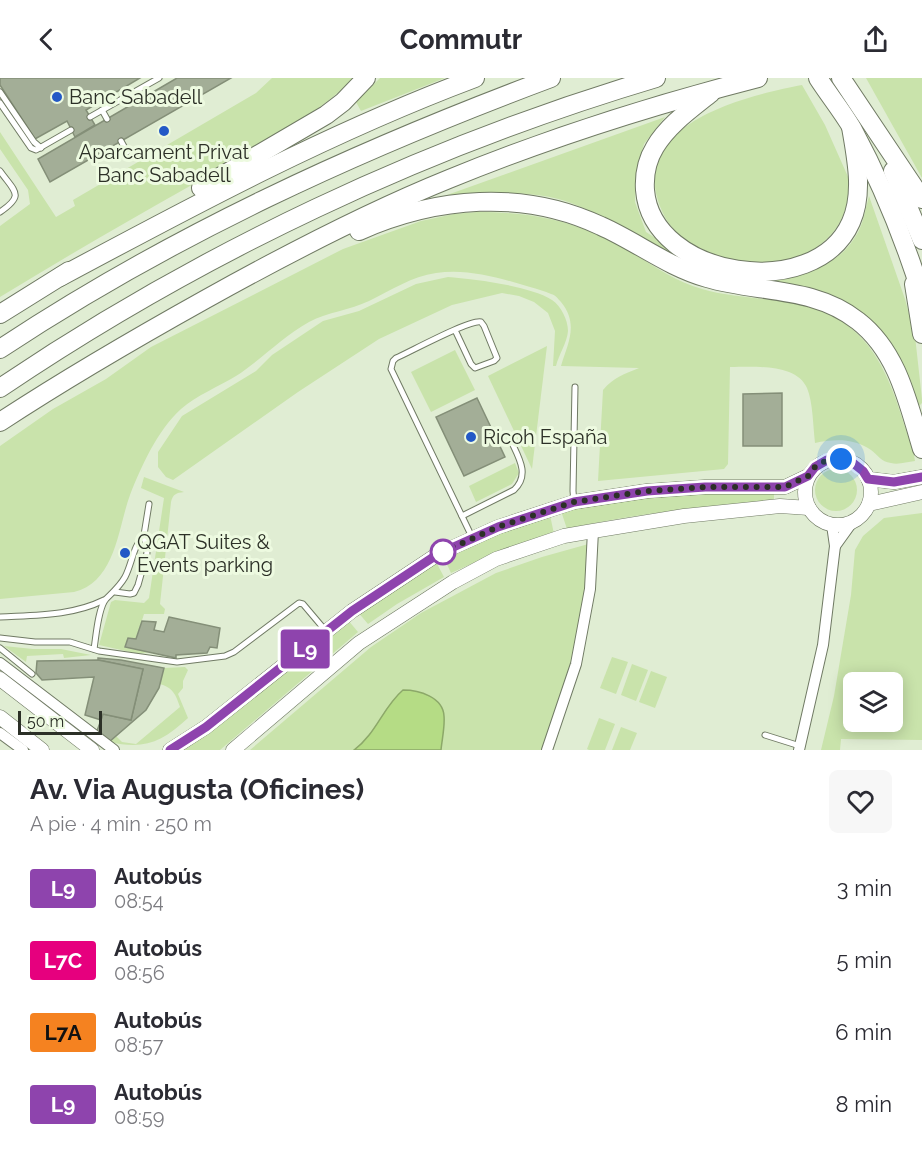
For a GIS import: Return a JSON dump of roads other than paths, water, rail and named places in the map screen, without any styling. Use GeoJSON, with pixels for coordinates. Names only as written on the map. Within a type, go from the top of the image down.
{"type":"FeatureCollection","features":[{"type":"Feature","properties":{"kind":"highway"},"geometry":{"type":"LineString","coordinates":[[0,314],[147,219],[320,119],[343,102],[366,78]]}},
{"type":"Feature","properties":{"kind":"highway"},"geometry":{"type":"LineString","coordinates":[[60,277],[290,157],[400,108],[475,78]]}},
{"type":"Feature","properties":{"kind":"highway"},"geometry":{"type":"LineString","coordinates":[[0,349],[74,302],[197,231],[385,143],[551,78]]}},
{"type":"Feature","properties":{"kind":"highway"},"geometry":{"type":"LineString","coordinates":[[0,388],[117,314],[304,215],[425,161],[504,129],[656,78]]}},
{"type":"Feature","properties":{"kind":"highway"},"geometry":{"type":"LineString","coordinates":[[0,422],[89,365],[233,284],[314,240],[447,179],[515,153],[717,88],[758,78]]}},
{"type":"Feature","properties":{"kind":"highway"},"geometry":{"type":"LineString","coordinates":[[818,78],[851,127],[884,193],[922,296]]}},
{"type":"Feature","properties":{"kind":"highway"},"geometry":{"type":"LineString","coordinates":[[841,78],[922,199]]}},
{"type":"Feature","properties":{"kind":"highway"},"geometry":{"type":"LineString","coordinates":[[717,88],[663,136],[649,159],[645,182],[648,205],[657,226],[675,244],[700,259],[728,268],[761,271],[791,268],[815,261],[834,248],[841,240],[851,221],[856,202],[856,162],[851,127]]}},
{"type":"Feature","properties":{"kind":"highway"},"geometry":{"type":"LineString","coordinates":[[871,123],[922,240]]}},
{"type":"Feature","properties":{"kind":"highway"},"geometry":{"type":"LineString","coordinates":[[233,284],[373,225],[406,214],[466,202],[519,202],[550,207],[603,226],[672,265],[694,274],[718,281],[806,296],[850,315],[872,333],[888,356],[899,378],[922,448]]}},
{"type":"Feature","properties":{"kind":"highway"},"geometry":{"type":"LineString","coordinates":[[911,261],[922,334]]}},
{"type":"Feature","properties":{"kind":"street"},"geometry":{"type":"LineString","coordinates":[[835,546],[869,504],[871,490],[863,471],[853,463],[841,459],[827,460],[815,467],[808,476],[804,495],[809,508],[819,520],[832,525],[853,521]]}},
{"type":"Feature","properties":{"kind":"street"},"geometry":{"type":"LineString","coordinates":[[170,750],[206,727],[352,611],[438,554],[498,527],[574,502],[647,491],[705,487],[785,487],[808,476]]}},
{"type":"Feature","properties":{"kind":"street"},"geometry":{"type":"LineString","coordinates":[[868,479],[894,482],[922,477]]}},
{"type":"Feature","properties":{"kind":"street"},"geometry":{"type":"LineString","coordinates":[[869,504],[922,492]]}},
{"type":"Feature","properties":{"kind":"street"},"geometry":{"type":"LineString","coordinates":[[233,750],[359,643],[453,582],[496,559],[564,536],[684,516],[780,506],[809,508]]}},
{"type":"Feature","properties":{"kind":"street"},"geometry":{"type":"LineString","coordinates":[[800,748],[823,645],[835,546],[832,525]]}},
{"type":"Feature","properties":{"kind":"street"},"geometry":{"type":"LineString","coordinates":[[547,750],[576,664],[590,589],[593,531]]}},
{"type":"Feature","properties":{"kind":"street"},"geometry":{"type":"LineString","coordinates":[[0,663],[114,750]]}},
{"type":"Feature","properties":{"kind":"street"},"geometry":{"type":"LineString","coordinates":[[0,679],[92,750]]}},
{"type":"Feature","properties":{"kind":"street"},"geometry":{"type":"LineString","coordinates":[[0,717],[42,750]]}},
{"type":"Feature","properties":{"kind":"street"},"geometry":{"type":"LineString","coordinates":[[0,733],[23,750]]}},
{"type":"Feature","properties":{"kind":"lane"},"geometry":{"type":"LineString","coordinates":[[90,117],[159,78]]}},
{"type":"Feature","properties":{"kind":"lane"},"geometry":{"type":"LineString","coordinates":[[0,92],[34,142],[41,148]]}},
{"type":"Feature","properties":{"kind":"lane"},"geometry":{"type":"LineString","coordinates":[[0,103],[31,148],[36,150],[71,129]]}},
{"type":"Feature","properties":{"kind":"lane"},"geometry":{"type":"LineString","coordinates":[[102,111],[107,118]]}},
{"type":"Feature","properties":{"kind":"lane"},"geometry":{"type":"LineString","coordinates":[[121,141],[127,152]]}},
{"type":"Feature","properties":{"kind":"lane"},"geometry":{"type":"LineString","coordinates":[[0,171],[15,192],[16,198],[15,202],[0,210]]}},
{"type":"Feature","properties":{"kind":"lane"},"geometry":{"type":"LineString","coordinates":[[455,330],[475,368],[497,358],[481,322],[474,321],[455,330],[396,358],[391,364],[391,369],[472,539]]}},
{"type":"Feature","properties":{"kind":"lane"},"geometry":{"type":"LineString","coordinates":[[574,502],[575,387]]}},
{"type":"Feature","properties":{"kind":"lane"},"geometry":{"type":"LineString","coordinates":[[462,516],[519,486],[523,466],[511,441]]}},
{"type":"Feature","properties":{"kind":"lane"},"geometry":{"type":"LineString","coordinates":[[115,592],[134,593],[138,585],[147,553],[144,535],[148,504]]}},
{"type":"Feature","properties":{"kind":"lane"},"geometry":{"type":"LineString","coordinates":[[0,617],[67,612],[93,606],[105,600],[115,592],[124,579],[138,542],[144,535]]}},
{"type":"Feature","properties":{"kind":"lane"},"geometry":{"type":"LineString","coordinates":[[94,649],[96,631],[105,600]]}},
{"type":"Feature","properties":{"kind":"lane"},"geometry":{"type":"LineString","coordinates":[[0,638],[35,642],[70,642],[94,649],[177,662],[225,656],[240,649],[299,603],[303,604],[326,632]]}},
{"type":"Feature","properties":{"kind":"lane"},"geometry":{"type":"LineString","coordinates":[[0,648],[32,675]]}},
{"type":"Feature","properties":{"kind":"lane"},"geometry":{"type":"LineString","coordinates":[[765,735],[800,748]]}},
{"type":"Feature","properties":{"kind":"place","name":"Banc Sabadell"},"geometry":{"type":"Point","coordinates":[57,97]}},
{"type":"Feature","properties":{"kind":"place","name":"Aparcament Privat Banc Sabadell"},"geometry":{"type":"Point","coordinates":[164,131]}},
{"type":"Feature","properties":{"kind":"place","name":"Ricoh España"},"geometry":{"type":"Point","coordinates":[471,437]}},
{"type":"Feature","properties":{"kind":"place","name":"QGAT Suites & Events parking"},"geometry":{"type":"Point","coordinates":[125,553]}}]}
